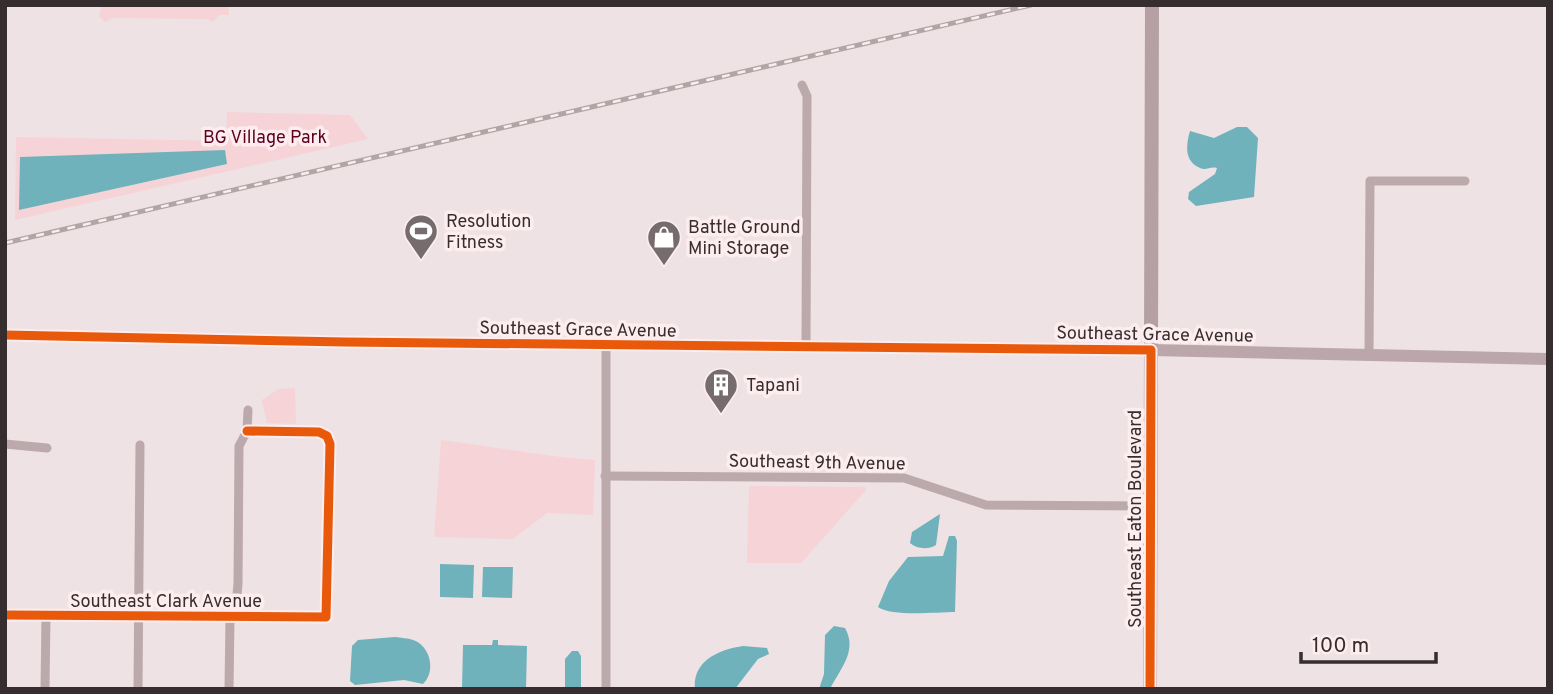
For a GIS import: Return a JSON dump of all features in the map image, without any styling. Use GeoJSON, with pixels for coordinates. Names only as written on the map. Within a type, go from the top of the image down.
{"type":"FeatureCollection","features":[{"type":"Feature","properties":{"kind":"main road","name":"Southeast Eaton Boulevard"},"geometry":{"type":"LineString","coordinates":[[1150,689],[1152,5]]}},
{"type":"Feature","properties":{"kind":"street"},"geometry":{"type":"LineString","coordinates":[[802,85],[807,96],[806,347]]}},
{"type":"Feature","properties":{"kind":"street"},"geometry":{"type":"LineString","coordinates":[[1370,356],[1370,181],[1465,181]]}},
{"type":"Feature","properties":{"kind":"street","name":"Southeast Grace Avenue"},"geometry":{"type":"LineString","coordinates":[[5,335],[1151,350],[1548,359]]}},
{"type":"Feature","properties":{"kind":"street"},"geometry":{"type":"LineString","coordinates":[[606,344],[606,689]]}},
{"type":"Feature","properties":{"kind":"street"},"geometry":{"type":"LineString","coordinates":[[229,689],[230,618],[236,606],[238,584],[239,446],[247,431],[248,410]]}},
{"type":"Feature","properties":{"kind":"street","name":"Southeast Clark Avenue"},"geometry":{"type":"LineString","coordinates":[[5,615],[326,617],[330,444],[327,436],[319,432],[247,431]]}},
{"type":"Feature","properties":{"kind":"street"},"geometry":{"type":"LineString","coordinates":[[5,444],[47,448]]}},
{"type":"Feature","properties":{"kind":"street"},"geometry":{"type":"LineString","coordinates":[[138,689],[140,445]]}},
{"type":"Feature","properties":{"kind":"street","name":"Southeast 9th Avenue"},"geometry":{"type":"LineString","coordinates":[[605,476],[904,478],[986,505],[1150,506]]}},
{"type":"Feature","properties":{"kind":"street"},"geometry":{"type":"LineString","coordinates":[[45,689],[46,616]]}},
{"type":"Feature","properties":{"kind":"green space"},"geometry":{"type":"Polygon","coordinates":[[[102,5],[229,5],[229,15],[219,15],[213,22],[206,19],[113,18],[105,22],[99,16],[102,5]]]}},
{"type":"Feature","properties":{"kind":"green space","name":"BG Village Park"},"geometry":{"type":"Polygon","coordinates":[[[227,112],[350,115],[368,139],[15,220],[16,137],[226,141],[227,112]],[[21,157],[19,210],[227,164],[21,157]]]}},
{"type":"Feature","properties":{"kind":"green space"},"geometry":{"type":"Polygon","coordinates":[[[295,388],[296,424],[267,423],[262,400],[278,389],[295,388]]]}},
{"type":"Feature","properties":{"kind":"green space"},"geometry":{"type":"Polygon","coordinates":[[[441,440],[595,460],[593,515],[547,513],[513,539],[434,537],[441,440]]]}},
{"type":"Feature","properties":{"kind":"green space"},"geometry":{"type":"Polygon","coordinates":[[[749,486],[866,487],[866,490],[801,563],[747,563],[749,486]]]}},
{"type":"Feature","properties":{"kind":"water"},"geometry":{"type":"Polygon","coordinates":[[[1237,127],[1247,127],[1258,138],[1254,197],[1196,206],[1188,199],[1189,192],[1215,174],[1217,168],[1202,169],[1191,161],[1187,147],[1190,131],[1214,138],[1237,127]]]}},
{"type":"Feature","properties":{"kind":"water"},"geometry":{"type":"Polygon","coordinates":[[[225,150],[227,164],[19,210],[20,157],[225,150]]]}},
{"type":"Feature","properties":{"kind":"water"},"geometry":{"type":"Polygon","coordinates":[[[940,514],[936,545],[923,548],[910,543],[912,532],[940,514]]]}},
{"type":"Feature","properties":{"kind":"water"},"geometry":{"type":"Polygon","coordinates":[[[949,536],[955,536],[957,541],[955,612],[904,613],[878,607],[889,581],[908,557],[943,556],[949,536]]]}},
{"type":"Feature","properties":{"kind":"water"},"geometry":{"type":"Polygon","coordinates":[[[440,564],[474,565],[473,598],[440,597],[440,564]]]}},
{"type":"Feature","properties":{"kind":"water"},"geometry":{"type":"Polygon","coordinates":[[[483,567],[513,567],[512,598],[482,597],[483,567]]]}},
{"type":"Feature","properties":{"kind":"water"},"geometry":{"type":"Polygon","coordinates":[[[834,626],[845,628],[850,644],[849,652],[830,689],[819,689],[824,674],[825,635],[834,626]]]}},
{"type":"Feature","properties":{"kind":"water"},"geometry":{"type":"Polygon","coordinates":[[[395,637],[413,640],[428,653],[429,673],[423,684],[404,680],[355,685],[350,681],[352,646],[358,640],[395,637]]]}},
{"type":"Feature","properties":{"kind":"water"},"geometry":{"type":"Polygon","coordinates":[[[493,640],[498,640],[498,645],[527,646],[526,689],[462,689],[463,645],[492,645],[493,640]]]}},
{"type":"Feature","properties":{"kind":"water"},"geometry":{"type":"Polygon","coordinates":[[[743,646],[767,648],[769,654],[758,659],[735,689],[695,689],[698,671],[709,658],[725,650],[743,646]]]}},
{"type":"Feature","properties":{"kind":"water"},"geometry":{"type":"Polygon","coordinates":[[[572,651],[578,651],[581,656],[581,689],[565,689],[565,659],[572,651]]]}},
{"type":"Feature","properties":{"kind":"railway"},"geometry":{"type":"LineString","coordinates":[[5,243],[1031,5]]}},
{"type":"Feature","properties":{"kind":"cycle path"},"geometry":{"type":"LineString","coordinates":[[5,335],[345,342],[1151,350],[1150,689]]}},
{"type":"Feature","properties":{"kind":"cycle path"},"geometry":{"type":"LineString","coordinates":[[5,615],[326,617],[330,444],[327,436],[319,432],[247,431]]}},
{"type":"Feature","properties":{"kind":"place","name":"Resolution Fitness"},"geometry":{"type":"Point","coordinates":[421,261]}},
{"type":"Feature","properties":{"kind":"place","name":"Battle Ground Mini Storage"},"geometry":{"type":"Point","coordinates":[664,267]}},
{"type":"Feature","properties":{"kind":"place","name":"Tapani"},"geometry":{"type":"Point","coordinates":[721,415]}}]}
